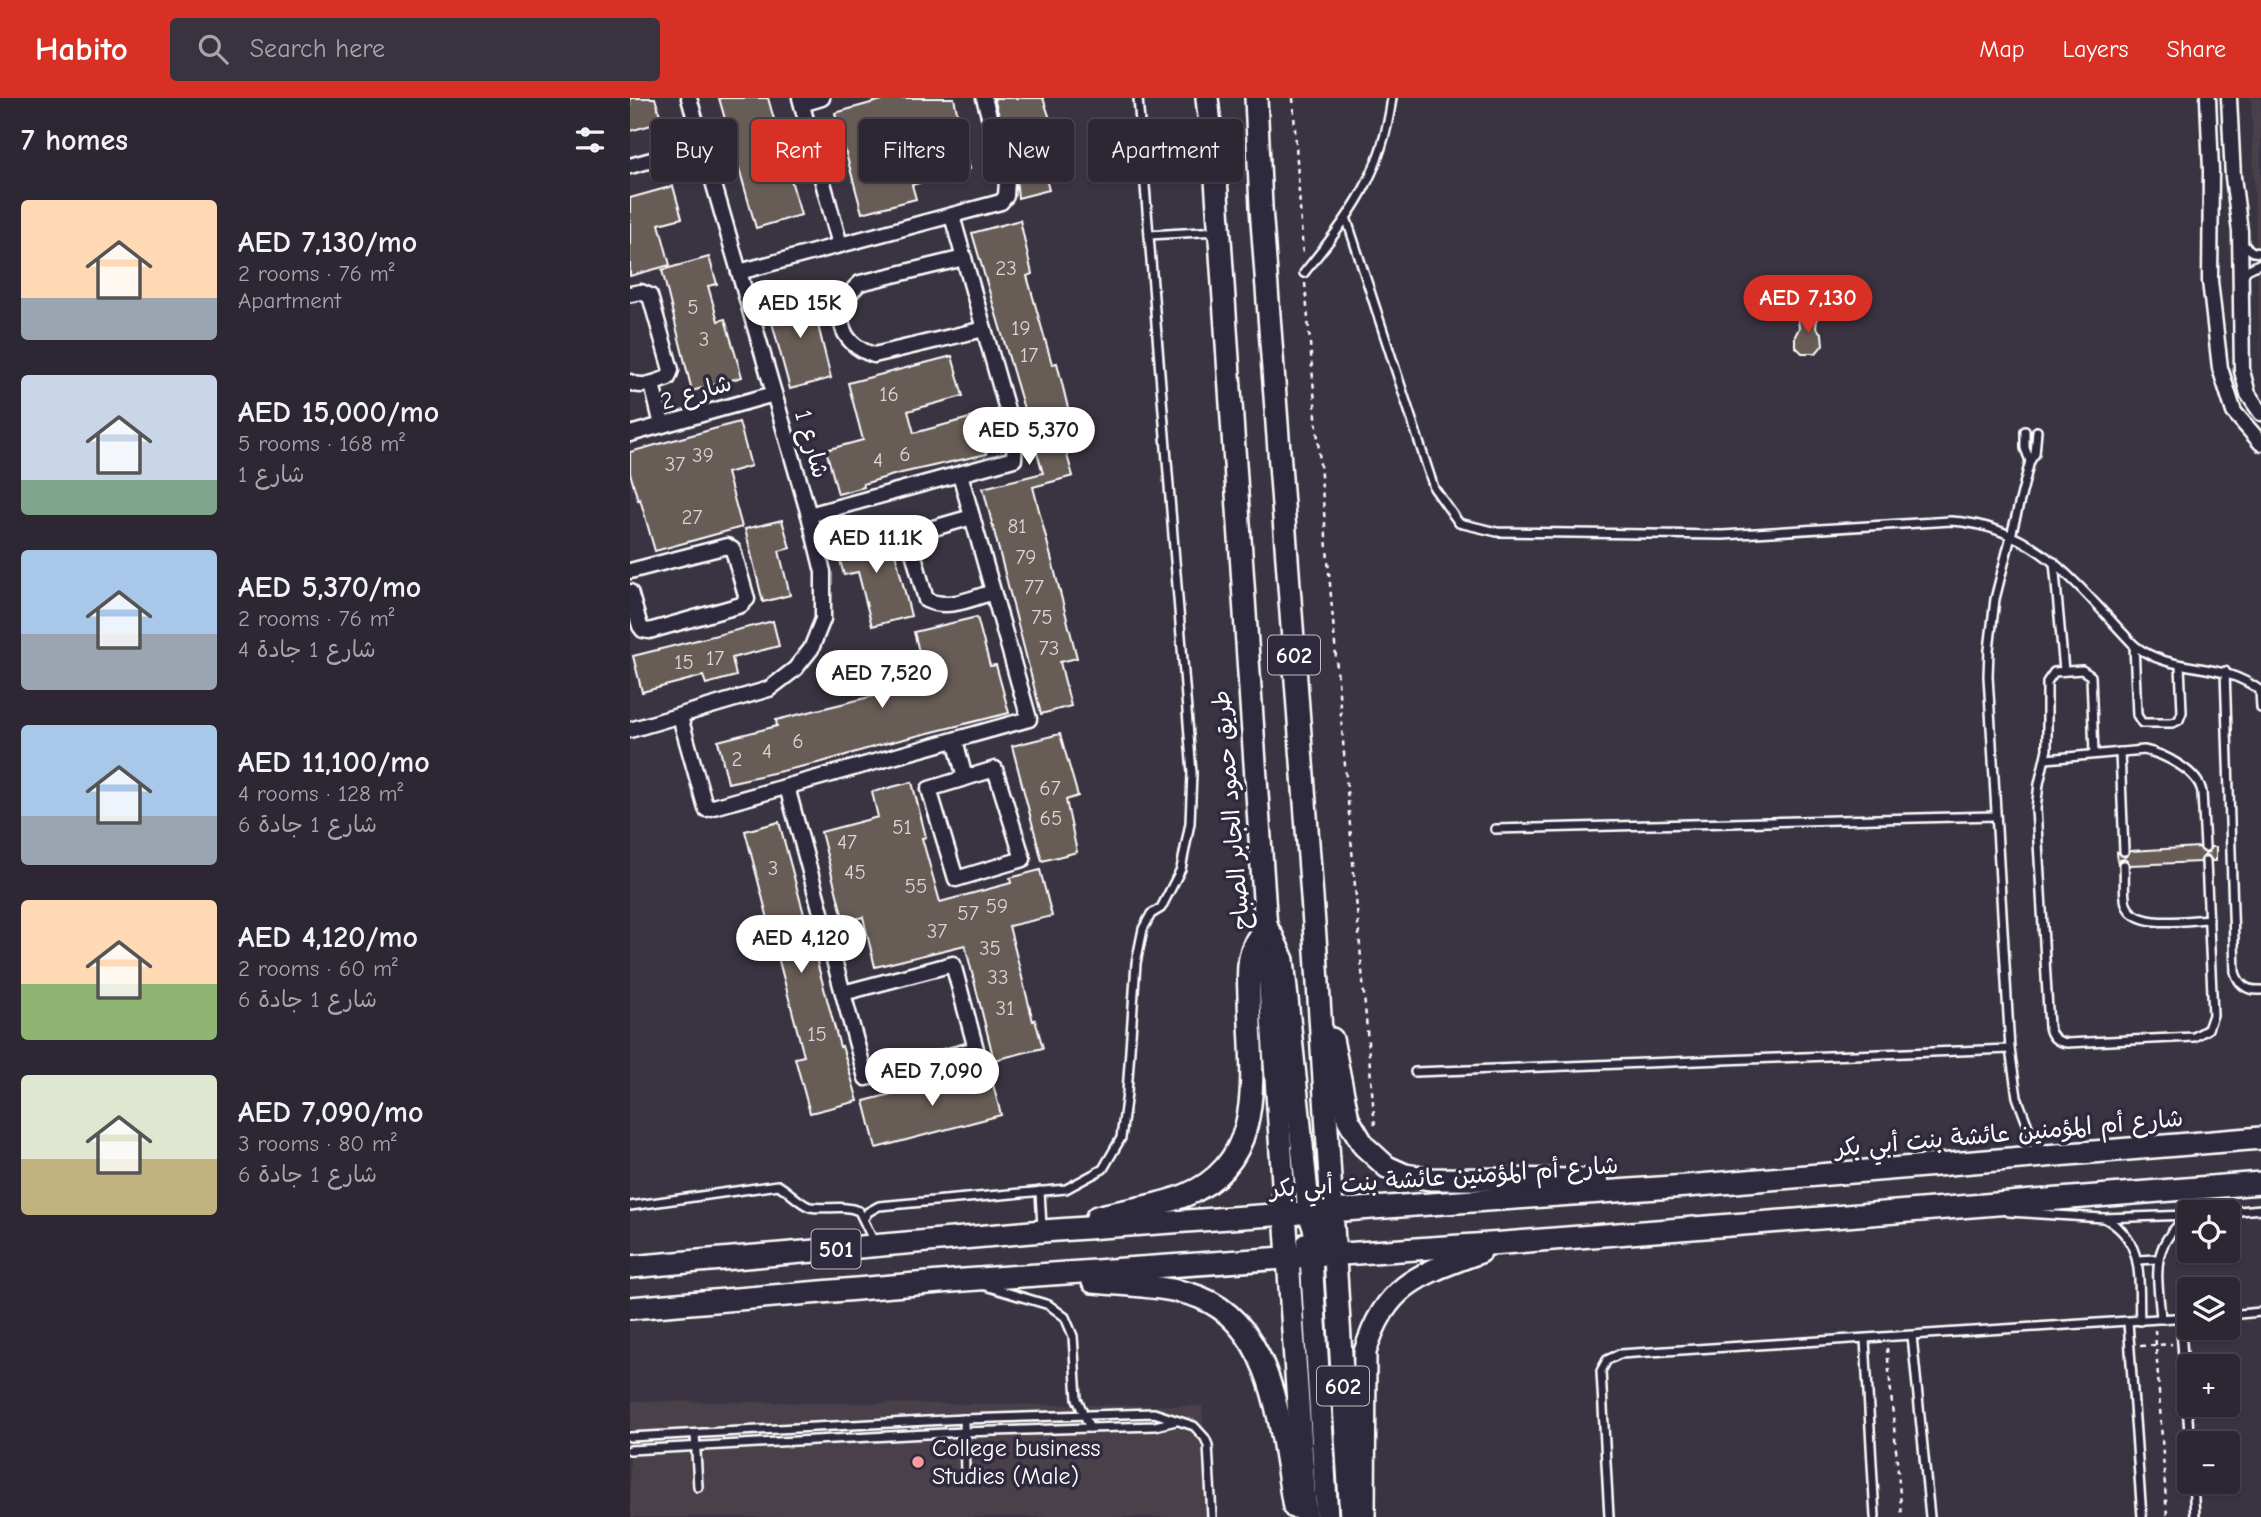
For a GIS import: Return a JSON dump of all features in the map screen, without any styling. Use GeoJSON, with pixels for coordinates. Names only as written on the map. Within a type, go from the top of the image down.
{"type":"FeatureCollection","features":[{"type":"Feature","properties":{"kind":"main road","name":"طريق حمود الجابر الصباح"},"geometry":{"type":"LineString","coordinates":[[1207,98],[1219,231],[1252,764],[1266,926],[1306,1517]]}},
{"type":"Feature","properties":{"kind":"main road","name":"602"},"geometry":{"type":"LineString","coordinates":[[1256,98],[1262,220],[1316,951],[1351,1517]]}},
{"type":"Feature","properties":{"kind":"main road"},"geometry":{"type":"LineString","coordinates":[[1043,1231],[1160,1204],[1188,1194],[1230,1164],[1244,1137],[1251,1110],[1248,970],[1254,940],[1266,926],[1283,960],[1309,1213],[1318,1240],[1336,1255]]}},
{"type":"Feature","properties":{"kind":"main road"},"geometry":{"type":"LineString","coordinates":[[1316,951],[1348,1119],[1364,1146],[1387,1167],[1405,1175],[1431,1179],[1618,1180],[1687,1186]]}},
{"type":"Feature","properties":{"kind":"main road","name":"شارع أم المؤمنين عائشة بنت أبي بكر"},"geometry":{"type":"LineString","coordinates":[[630,1267],[1043,1231],[1687,1186],[2261,1138]]}},
{"type":"Feature","properties":{"kind":"main road"},"geometry":{"type":"LineString","coordinates":[[1288,1258],[2261,1183]]}},
{"type":"Feature","properties":{"kind":"main road"},"geometry":{"type":"LineString","coordinates":[[1285,1214],[1299,1227],[1311,1257],[1327,1517]]}},
{"type":"Feature","properties":{"kind":"main road"},"geometry":{"type":"LineString","coordinates":[[1364,1517],[1365,1352],[1372,1329],[1400,1289],[1438,1268],[1504,1243]]}},
{"type":"Feature","properties":{"kind":"main road","name":"501"},"geometry":{"type":"LineString","coordinates":[[630,1308],[964,1280],[1288,1258]]}},
{"type":"Feature","properties":{"kind":"main road"},"geometry":{"type":"LineString","coordinates":[[1039,1276],[1158,1289],[1200,1297],[1228,1314],[1253,1341],[1267,1373],[1296,1517]]}},
{"type":"Feature","properties":{"kind":"street","name":"شارع 1"},"geometry":{"type":"LineString","coordinates":[[689,98],[695,119]]}},
{"type":"Feature","properties":{"kind":"street"},"geometry":{"type":"LineString","coordinates":[[822,98],[801,101],[839,245]]}},
{"type":"Feature","properties":{"kind":"street"},"geometry":{"type":"LineString","coordinates":[[738,272],[1001,202],[1008,188],[984,98]]}},
{"type":"Feature","properties":{"kind":"street"},"geometry":{"type":"LineString","coordinates":[[2208,98],[2211,172],[2210,282],[2220,368],[2234,412],[2261,443]]}},
{"type":"Feature","properties":{"kind":"street"},"geometry":{"type":"LineString","coordinates":[[2229,98],[2240,241],[2242,371],[2248,394],[2261,413]]}},
{"type":"Feature","properties":{"kind":"street"},"geometry":{"type":"LineString","coordinates":[[630,166],[651,160]]}},
{"type":"Feature","properties":{"kind":"street","name":"شارع 1"},"geometry":{"type":"LineString","coordinates":[[630,730],[769,689],[795,668],[811,649],[823,619],[823,572],[809,515],[712,182]]}},
{"type":"Feature","properties":{"kind":"street"},"geometry":{"type":"LineString","coordinates":[[809,515],[1014,459],[1015,438],[953,216]]}},
{"type":"Feature","properties":{"kind":"street"},"geometry":{"type":"LineString","coordinates":[[964,258],[860,283],[849,292],[842,306],[842,327],[849,341],[859,350],[874,355],[984,329]]}},
{"type":"Feature","properties":{"kind":"street"},"geometry":{"type":"LineString","coordinates":[[630,294],[647,292],[650,296],[671,370],[668,378],[652,384],[639,385],[630,382]]}},
{"type":"Feature","properties":{"kind":"street"},"geometry":{"type":"LineString","coordinates":[[652,384],[662,425]]}},
{"type":"Feature","properties":{"kind":"street","name":"شارع 2"},"geometry":{"type":"LineString","coordinates":[[630,434],[774,394]]}},
{"type":"Feature","properties":{"kind":"street"},"geometry":{"type":"LineString","coordinates":[[680,717],[706,809],[1029,719],[960,474]]}},
{"type":"Feature","properties":{"kind":"street"},"geometry":{"type":"LineString","coordinates":[[972,517],[923,531],[914,538],[913,552],[926,600],[937,605],[951,605],[993,592]]}},
{"type":"Feature","properties":{"kind":"street"},"geometry":{"type":"LineString","coordinates":[[630,571],[727,546],[733,550],[747,599],[741,606],[649,631],[640,626],[630,592]]}},
{"type":"Feature","properties":{"kind":"street"},"geometry":{"type":"LineString","coordinates":[[955,740],[965,778]]}},
{"type":"Feature","properties":{"kind":"street"},"geometry":{"type":"LineString","coordinates":[[995,769],[1023,859],[956,879],[929,789],[965,778],[995,769]]}},
{"type":"Feature","properties":{"kind":"street"},"geometry":{"type":"LineString","coordinates":[[787,787],[866,1078],[976,1049],[953,964],[843,993]]}},
{"type":"Feature","properties":{"kind":"lane"},"geometry":{"type":"LineString","coordinates":[[864,1218],[879,1206],[1066,1189],[1103,1169],[1121,1138],[1127,1093],[1136,963],[1143,929],[1151,914],[1161,908],[1181,869],[1190,823],[1192,774],[1138,98]]}},
{"type":"Feature","properties":{"kind":"lane"},"geometry":{"type":"LineString","coordinates":[[1304,273],[1347,220],[1365,190],[1379,158],[1389,124],[1392,98]]}},
{"type":"Feature","properties":{"kind":"lane"},"geometry":{"type":"LineString","coordinates":[[1347,220],[1434,488],[1459,523],[1497,532],[1723,535],[1951,521],[1982,524],[2012,534],[2054,562],[2134,645],[2157,659],[2225,671],[2249,682],[2261,690],[2261,709]]}},
{"type":"Feature","properties":{"kind":"lane"},"geometry":{"type":"LineString","coordinates":[[1149,235],[1219,231]]}},
{"type":"Feature","properties":{"kind":"lane"},"geometry":{"type":"LineString","coordinates":[[2240,241],[2253,252],[2261,253]]}},
{"type":"Feature","properties":{"kind":"lane"},"geometry":{"type":"LineString","coordinates":[[2241,279],[2247,270],[2261,263]]}},
{"type":"Feature","properties":{"kind":"lane"},"geometry":{"type":"LineString","coordinates":[[2025,431],[2025,448],[2030,461]]}},
{"type":"Feature","properties":{"kind":"lane"},"geometry":{"type":"LineString","coordinates":[[2036,431],[2035,454],[2030,461],[1995,599],[1989,650],[1995,816],[2010,1049],[2017,1097],[2039,1157]]}},
{"type":"Feature","properties":{"kind":"lane"},"geometry":{"type":"LineString","coordinates":[[2054,562],[2064,671]]}},
{"type":"Feature","properties":{"kind":"lane"},"geometry":{"type":"LineString","coordinates":[[2134,645],[2137,715],[2142,723],[2173,723],[2179,720],[2182,712],[2180,665]]}},
{"type":"Feature","properties":{"kind":"lane"},"geometry":{"type":"LineString","coordinates":[[2094,754],[2091,676],[2085,671],[2050,674],[2047,682],[2048,740],[2036,809],[2049,1027],[2053,1037],[2062,1043],[2194,1037],[2204,1033],[2211,1025],[2213,1014],[2206,861]]}},
{"type":"Feature","properties":{"kind":"lane"},"geometry":{"type":"LineString","coordinates":[[2225,671],[2235,971],[2241,985],[2247,989],[2261,990]]}},
{"type":"Feature","properties":{"kind":"lane"},"geometry":{"type":"LineString","coordinates":[[2046,759],[2150,751],[2191,772],[2197,778],[2202,792],[2205,847]]}},
{"type":"Feature","properties":{"kind":"lane"},"geometry":{"type":"LineString","coordinates":[[2120,752],[2124,851]]}},
{"type":"Feature","properties":{"kind":"lane"},"geometry":{"type":"LineString","coordinates":[[1495,829],[1995,816]]}},
{"type":"Feature","properties":{"kind":"lane"},"geometry":{"type":"LineString","coordinates":[[2124,865],[2126,904],[2138,919],[2209,919]]}},
{"type":"Feature","properties":{"kind":"lane"},"geometry":{"type":"LineString","coordinates":[[1415,1073],[2010,1049]]}},
{"type":"Feature","properties":{"kind":"lane"},"geometry":{"type":"LineString","coordinates":[[630,1206],[778,1185],[811,1207],[847,1206],[859,1211],[875,1246]]}},
{"type":"Feature","properties":{"kind":"lane"},"geometry":{"type":"LineString","coordinates":[[1040,1191],[1043,1231]]}},
{"type":"Feature","properties":{"kind":"lane"},"geometry":{"type":"LineString","coordinates":[[1946,1207],[2103,1218],[2177,1216]]}},
{"type":"Feature","properties":{"kind":"lane"},"geometry":{"type":"LineString","coordinates":[[2240,1211],[2261,1209]]}},
{"type":"Feature","properties":{"kind":"lane"},"geometry":{"type":"LineString","coordinates":[[2103,1218],[2113,1223],[2129,1239],[2138,1260],[2140,1321]]}},
{"type":"Feature","properties":{"kind":"lane"},"geometry":{"type":"LineString","coordinates":[[2157,1319],[2157,1259],[2166,1238],[2177,1227]]}},
{"type":"Feature","properties":{"kind":"lane"},"geometry":{"type":"LineString","coordinates":[[2138,1260],[2157,1259]]}},
{"type":"Feature","properties":{"kind":"lane"},"geometry":{"type":"LineString","coordinates":[[964,1280],[1039,1301],[1058,1310],[1070,1326],[1073,1336],[1077,1399],[1090,1428]]}},
{"type":"Feature","properties":{"kind":"lane"},"geometry":{"type":"LineString","coordinates":[[2240,1314],[2261,1312]]}},
{"type":"Feature","properties":{"kind":"lane"},"geometry":{"type":"LineString","coordinates":[[1609,1517],[1601,1371],[1606,1360],[1620,1354],[2177,1318]]}},
{"type":"Feature","properties":{"kind":"lane"},"geometry":{"type":"LineString","coordinates":[[2128,1322],[2142,1517]]}},
{"type":"Feature","properties":{"kind":"lane"},"geometry":{"type":"LineString","coordinates":[[1912,1336],[1930,1517]]}},
{"type":"Feature","properties":{"kind":"lane"},"geometry":{"type":"LineString","coordinates":[[1865,1339],[1875,1517]]}},
{"type":"Feature","properties":{"kind":"lane"},"geometry":{"type":"LineString","coordinates":[[2182,1340],[2189,1431]]}},
{"type":"Feature","properties":{"kind":"lane"},"geometry":{"type":"LineString","coordinates":[[1067,1416],[1077,1399]]}},
{"type":"Feature","properties":{"kind":"lane"},"geometry":{"type":"LineString","coordinates":[[630,1437],[964,1419],[1162,1414],[1194,1426],[1205,1438],[1208,1445],[1212,1517]]}},
{"type":"Feature","properties":{"kind":"lane"},"geometry":{"type":"LineString","coordinates":[[964,1419],[965,1473]]}},
{"type":"Feature","properties":{"kind":"lane"},"geometry":{"type":"LineString","coordinates":[[630,1451],[964,1432],[1155,1426],[1176,1421]]}},
{"type":"Feature","properties":{"kind":"lane"},"geometry":{"type":"LineString","coordinates":[[695,1434],[698,1487]]}},
{"type":"Feature","properties":{"kind":"lane"},"geometry":{"type":"LineString","coordinates":[[2194,1494],[2195,1517]]}},
{"type":"Feature","properties":{"kind":"path"},"geometry":{"type":"LineString","coordinates":[[1293,98],[1304,273],[1375,1132]]}},
{"type":"Feature","properties":{"kind":"path"},"geometry":{"type":"LineString","coordinates":[[2157,1319],[2156,1345],[2167,1517]]}},
{"type":"Feature","properties":{"kind":"path"},"geometry":{"type":"LineString","coordinates":[[1886,1338],[1902,1517]]}},
{"type":"Feature","properties":{"kind":"path"},"geometry":{"type":"LineString","coordinates":[[2130,1347],[2182,1344]]}},
{"type":"Feature","properties":{"kind":"shaded area"},"geometry":{"type":"Polygon","coordinates":[[[2251,98],[2261,98],[2261,372],[2251,98]]]}},
{"type":"Feature","properties":{"kind":"shaded area","name":"College business Studies (Male)"},"geometry":{"type":"Polygon","coordinates":[[[630,1401],[1202,1406],[1210,1517],[630,1517],[630,1401]]]}},
{"type":"Feature","properties":{"kind":"building"},"geometry":{"type":"Polygon","coordinates":[[[630,98],[655,98],[661,119],[651,119],[651,125],[630,131],[630,98]]]}},
{"type":"Feature","properties":{"kind":"building"},"geometry":{"type":"Polygon","coordinates":[[[719,98],[768,98],[774,119],[751,119],[751,182],[792,182],[801,215],[756,228],[737,161],[737,119],[725,119],[719,98]]]}},
{"type":"Feature","properties":{"kind":"building"},"geometry":{"type":"Polygon","coordinates":[[[889,98],[954,98],[958,119],[859,119],[859,182],[923,182],[912,185],[916,199],[862,213],[845,150],[845,119],[837,119],[835,113],[889,98]]]}},
{"type":"Feature","properties":{"kind":"building"},"geometry":{"type":"Polygon","coordinates":[[[994,98],[1043,98],[1050,119],[1000,119],[994,98]]]}},
{"type":"Feature","properties":{"kind":"building"},"geometry":{"type":"Polygon","coordinates":[[[1016,182],[1047,182],[1049,190],[1018,198],[1016,182]]]}},
{"type":"Feature","properties":{"kind":"building"},"geometry":{"type":"Polygon","coordinates":[[[673,186],[682,218],[659,224],[670,265],[630,276],[630,198],[673,186]]]}},
{"type":"Feature","properties":{"kind":"building"},"geometry":{"type":"Polygon","coordinates":[[[1020,220],[1032,274],[1027,276],[1052,364],[1057,363],[1071,420],[1058,424],[1073,476],[1033,487],[1077,658],[1060,662],[1071,706],[1041,714],[983,488],[1043,473],[972,233],[1020,220]]]}},
{"type":"Feature","properties":{"kind":"building"},"geometry":{"type":"Polygon","coordinates":[[[709,257],[717,284],[708,286],[718,321],[725,319],[742,377],[692,391],[662,270],[709,257]]]}},
{"type":"Feature","properties":{"kind":"building"},"geometry":{"type":"Polygon","coordinates":[[[812,292],[831,378],[790,389],[767,304],[812,292]]]}},
{"type":"Feature","properties":{"kind":"building"},"geometry":{"type":"Polygon","coordinates":[[[1804,314],[1812,314],[1817,319],[1816,328],[1822,334],[1823,345],[1816,353],[1802,353],[1795,346],[1798,320],[1804,314]]]}},
{"type":"Feature","properties":{"kind":"building"},"geometry":{"type":"Polygon","coordinates":[[[952,356],[963,396],[908,411],[914,433],[977,416],[987,454],[897,474],[838,494],[826,450],[863,440],[848,383],[952,356]]]}},
{"type":"Feature","properties":{"kind":"building"},"geometry":{"type":"Polygon","coordinates":[[[739,422],[751,466],[727,473],[742,527],[655,551],[630,473],[630,452],[739,422]]]}},
{"type":"Feature","properties":{"kind":"building"},"geometry":{"type":"Polygon","coordinates":[[[782,520],[790,548],[779,551],[790,595],[763,602],[745,529],[782,520]]]}},
{"type":"Feature","properties":{"kind":"building"},"geometry":{"type":"Polygon","coordinates":[[[889,529],[911,616],[872,626],[858,572],[844,575],[835,542],[889,529]]]}},
{"type":"Feature","properties":{"kind":"building"},"geometry":{"type":"Polygon","coordinates":[[[977,617],[990,666],[996,665],[1009,713],[822,762],[728,783],[718,741],[777,726],[776,720],[927,683],[914,632],[977,617]]]}},
{"type":"Feature","properties":{"kind":"building"},"geometry":{"type":"Polygon","coordinates":[[[773,621],[779,646],[732,658],[736,676],[706,684],[703,676],[642,692],[633,656],[773,621]]]}},
{"type":"Feature","properties":{"kind":"building"},"geometry":{"type":"Polygon","coordinates":[[[1060,734],[1078,796],[1066,800],[1077,852],[1042,861],[1012,746],[1060,734]]]}},
{"type":"Feature","properties":{"kind":"building"},"geometry":{"type":"Polygon","coordinates":[[[912,782],[926,837],[922,838],[940,902],[1011,883],[1010,878],[1040,870],[1052,916],[1009,926],[1033,1021],[1035,1020],[1043,1048],[994,1060],[965,945],[875,967],[863,917],[844,922],[821,832],[878,817],[872,792],[912,782]]]}},
{"type":"Feature","properties":{"kind":"building"},"geometry":{"type":"Polygon","coordinates":[[[779,822],[840,1047],[842,1046],[858,1101],[810,1113],[795,1058],[804,1056],[745,831],[779,822]]]}},
{"type":"Feature","properties":{"kind":"building"},"geometry":{"type":"Polygon","coordinates":[[[2199,847],[2205,853],[2209,852],[2211,847],[2216,847],[2216,861],[2205,855],[2200,862],[2130,865],[2124,859],[2120,860],[2118,865],[2117,852],[2125,857],[2130,851],[2199,847]]]}},
{"type":"Feature","properties":{"kind":"building"},"geometry":{"type":"Polygon","coordinates":[[[989,1069],[1001,1115],[876,1148],[864,1101],[989,1069]]]}},
{"type":"Feature","properties":{"kind":"place","name":"College business Studies (Male)"},"geometry":{"type":"Point","coordinates":[918,1462]}}]}
